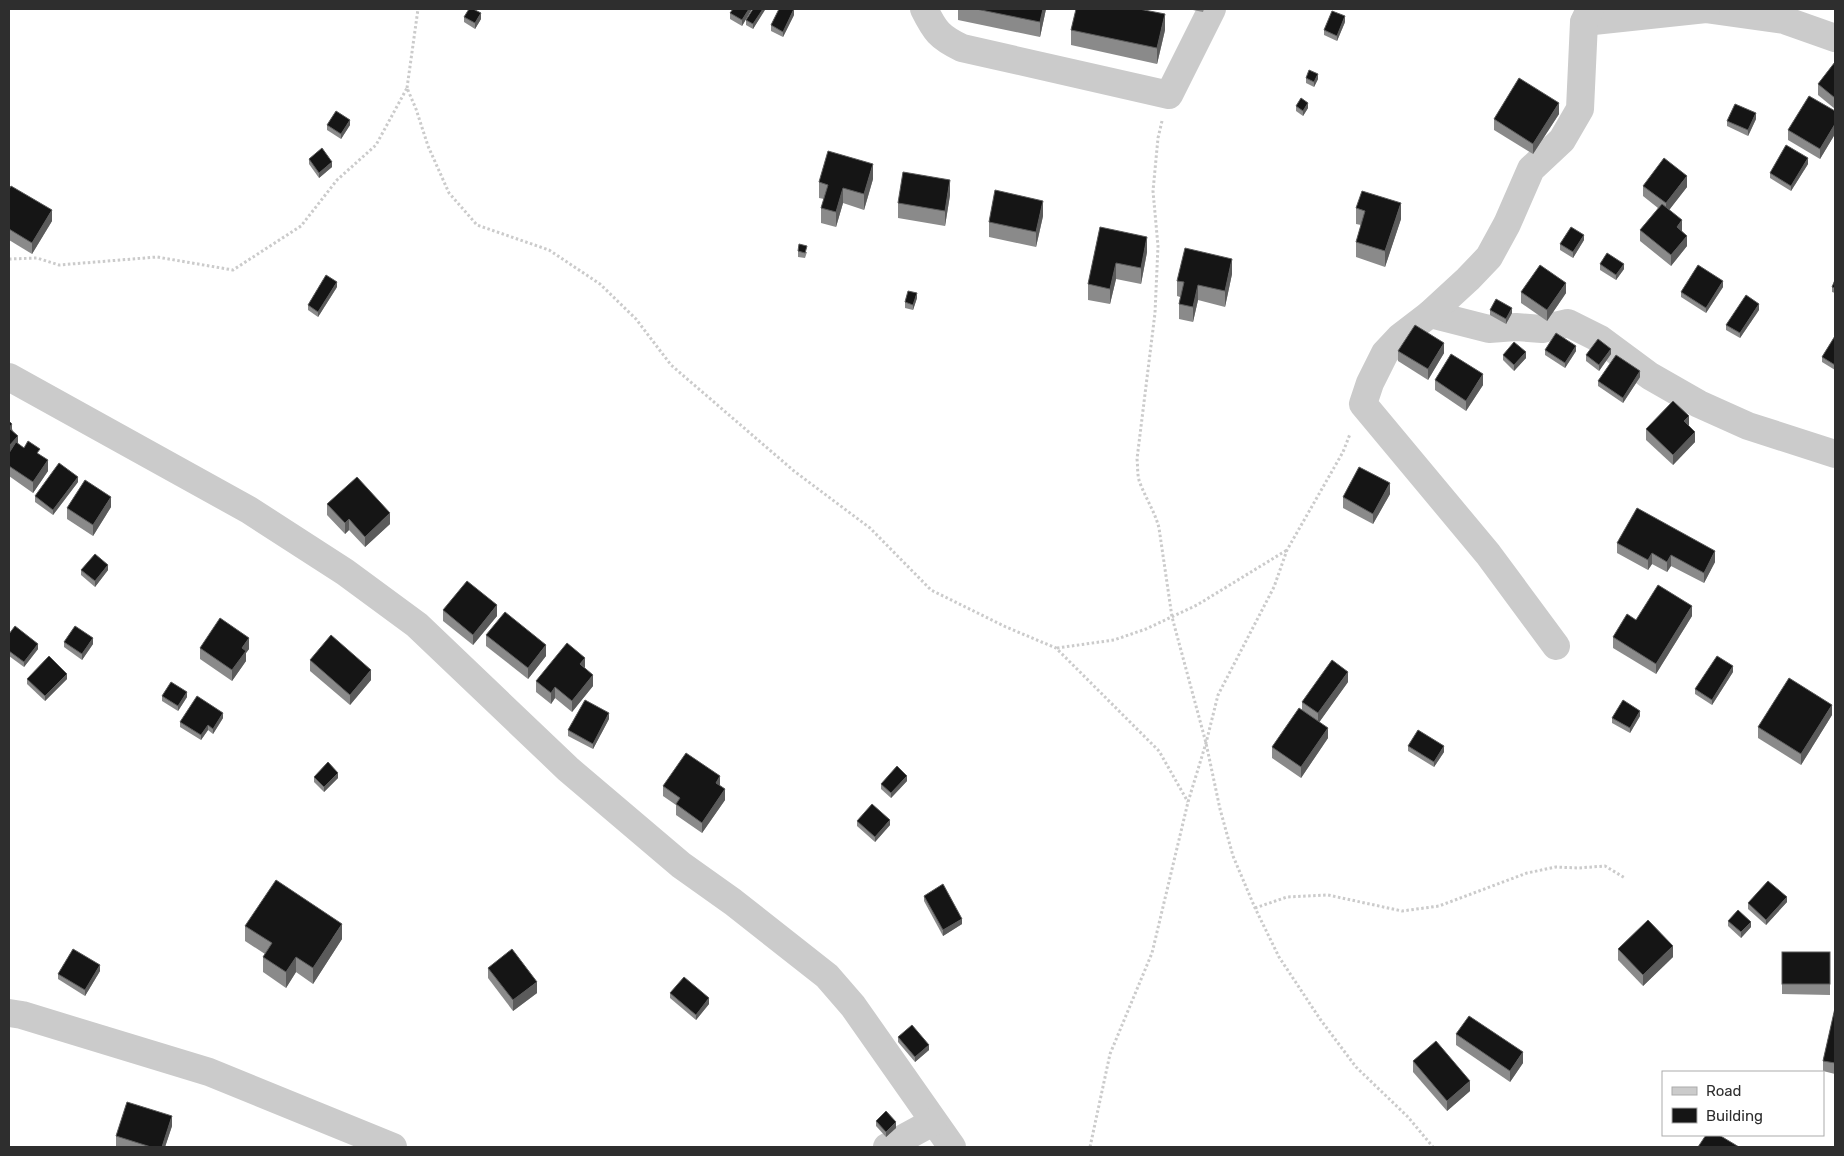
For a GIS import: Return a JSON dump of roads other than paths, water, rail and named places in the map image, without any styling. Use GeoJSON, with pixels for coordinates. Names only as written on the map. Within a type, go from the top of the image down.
{"type":"FeatureCollection","features":[{"type":"Feature","properties":{"kind":"street"},"geometry":{"type":"LineString","coordinates":[[924,9],[934,28],[945,40],[962,48],[1169,95],[1212,9]]}},
{"type":"Feature","properties":{"kind":"street"},"geometry":{"type":"LineString","coordinates":[[1556,646],[1488,554],[1363,404],[1370,383],[1385,353],[1400,337],[1430,314],[1489,257],[1507,224],[1531,169],[1562,140],[1580,109],[1587,15],[1705,9],[1784,20],[1835,38]]}},
{"type":"Feature","properties":{"kind":"street"},"geometry":{"type":"LineString","coordinates":[[1430,314],[1489,328],[1516,327],[1542,329],[1568,323],[1600,339],[1650,376],[1699,404],[1748,426],[1835,454]]}},
{"type":"Feature","properties":{"kind":"street"},"geometry":{"type":"LineString","coordinates":[[9,377],[249,510],[345,572],[417,625],[575,775],[681,865],[733,902],[826,976],[853,1006],[952,1147]]}},
{"type":"Feature","properties":{"kind":"street"},"geometry":{"type":"LineString","coordinates":[[9,1013],[22,1015],[209,1072],[393,1147]]}},
{"type":"Feature","properties":{"kind":"street"},"geometry":{"type":"LineString","coordinates":[[887,1147],[933,1122]]}}]}
